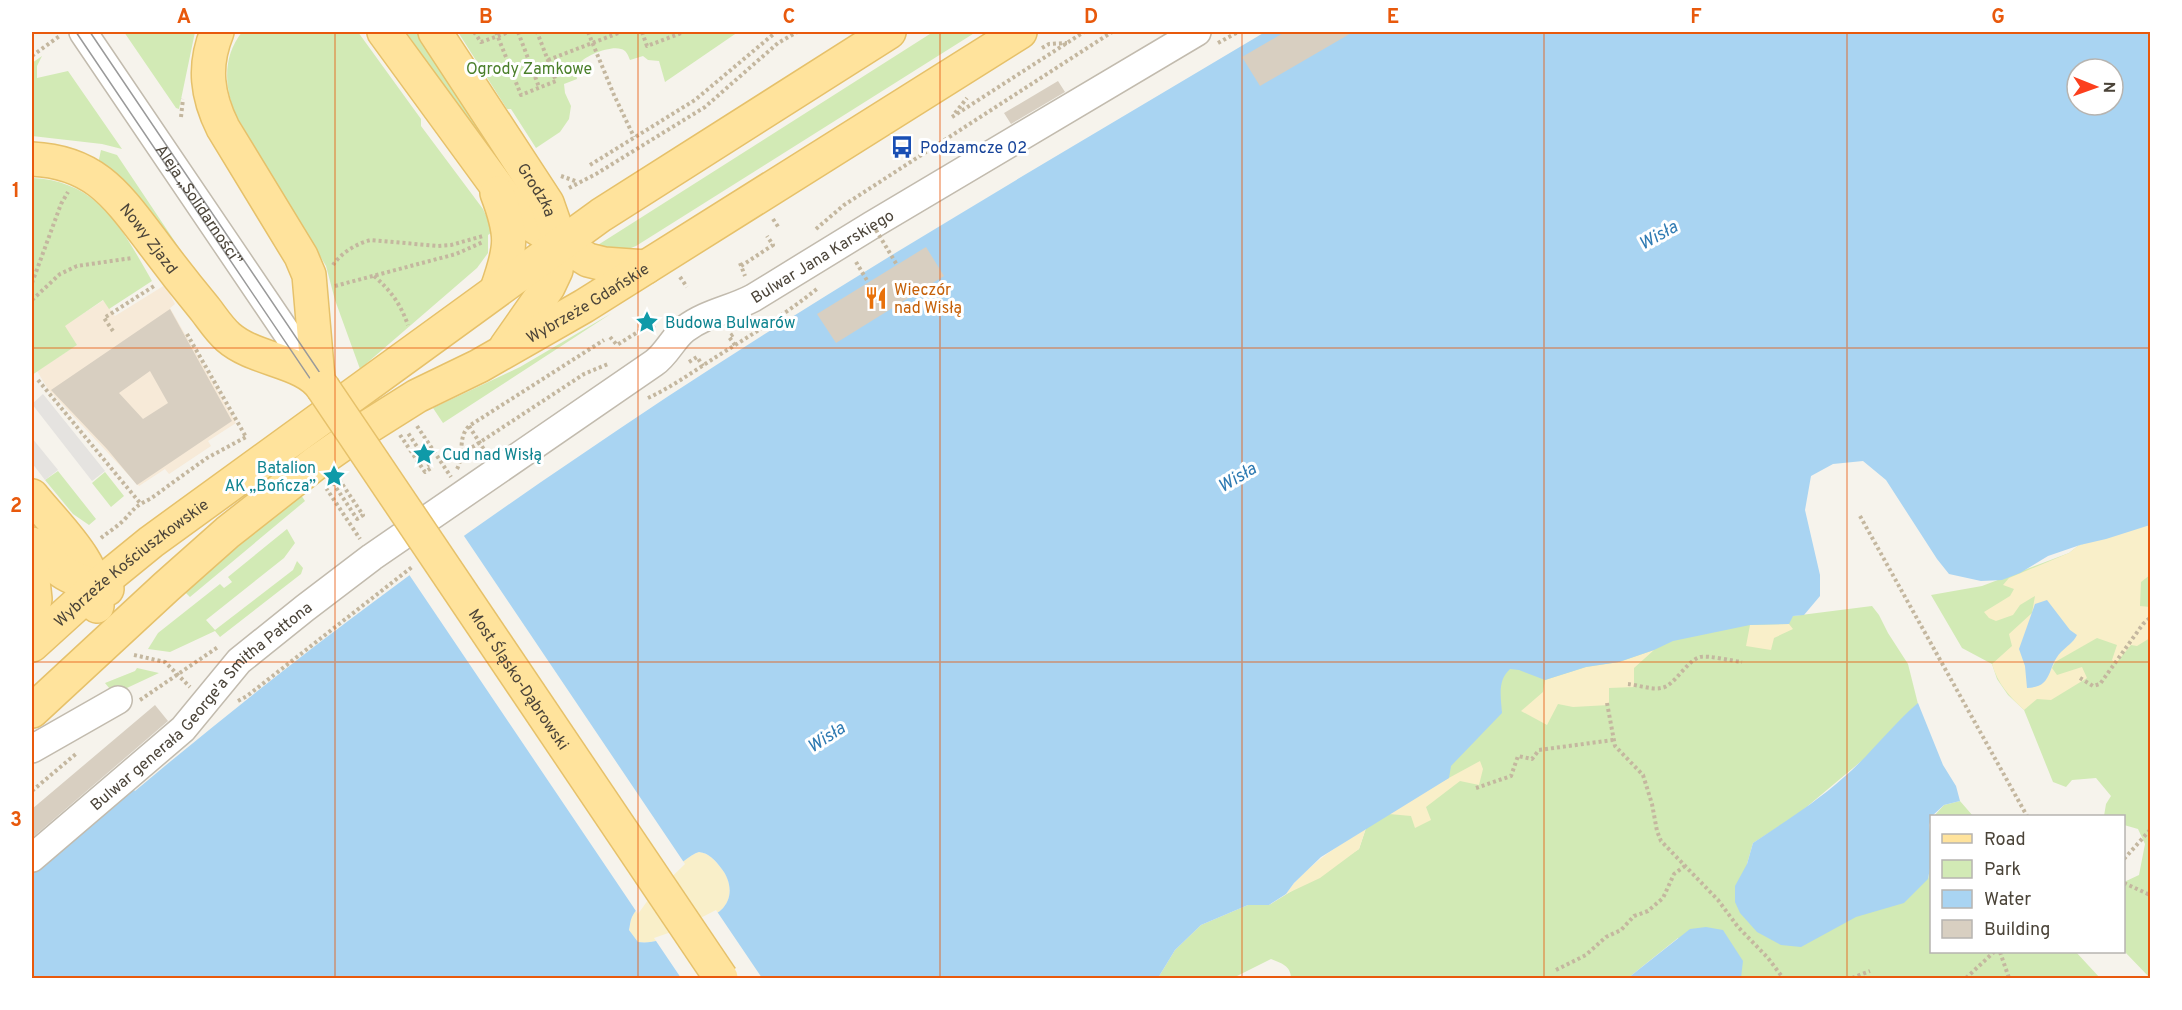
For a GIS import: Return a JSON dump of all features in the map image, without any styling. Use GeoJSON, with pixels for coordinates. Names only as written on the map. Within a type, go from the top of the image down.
{"type":"FeatureCollection","features":[{"type":"Feature","properties":{"kind":"main road"},"geometry":{"type":"LineString","coordinates":[[217,32],[208,69],[213,108],[301,256],[309,275],[320,383]]}},
{"type":"Feature","properties":{"kind":"main road"},"geometry":{"type":"LineString","coordinates":[[384,32],[492,180],[524,219],[588,260],[604,264],[646,267]]}},
{"type":"Feature","properties":{"kind":"main road","name":"Grodzka"},"geometry":{"type":"LineString","coordinates":[[435,32],[548,202],[561,243],[556,270],[549,287],[502,353]]}},
{"type":"Feature","properties":{"kind":"main road"},"geometry":{"type":"LineString","coordinates":[[497,289],[664,174],[889,32]]}},
{"type":"Feature","properties":{"kind":"main road","name":"Wybrzeże Gdańskie"},"geometry":{"type":"LineString","coordinates":[[166,587],[256,510],[354,436],[417,396],[502,353],[584,306],[1020,32]]}},
{"type":"Feature","properties":{"kind":"main road","name":"Nowy Zjazd"},"geometry":{"type":"LineString","coordinates":[[32,159],[49,160],[77,168],[108,187],[226,335],[248,351],[305,371],[320,383]]}},
{"type":"Feature","properties":{"kind":"main road"},"geometry":{"type":"LineString","coordinates":[[492,180],[502,208],[509,239],[507,262],[497,289]]}},
{"type":"Feature","properties":{"kind":"main road","name":"Wybrzeże Kościuszkowskie"},"geometry":{"type":"LineString","coordinates":[[32,645],[97,586],[151,542],[497,289]]}},
{"type":"Feature","properties":{"kind":"main road","name":"Most Śląsko-Dąbrowski"},"geometry":{"type":"LineString","coordinates":[[320,383],[721,978]]}},
{"type":"Feature","properties":{"kind":"main road"},"geometry":{"type":"LineString","coordinates":[[32,496],[43,534],[80,554],[97,586],[94,653]]}},
{"type":"Feature","properties":{"kind":"main road"},"geometry":{"type":"LineString","coordinates":[[43,534],[78,540],[94,546],[127,548],[151,542]]}},
{"type":"Feature","properties":{"kind":"main road"},"geometry":{"type":"LineString","coordinates":[[32,571],[35,599],[32,614]]}},
{"type":"Feature","properties":{"kind":"main road"},"geometry":{"type":"LineString","coordinates":[[97,586],[115,591],[166,587]]}},
{"type":"Feature","properties":{"kind":"main road"},"geometry":{"type":"LineString","coordinates":[[32,711],[166,587]]}},
{"type":"Feature","properties":{"kind":"street","name":"Bulwar Jana Karskiego"},"geometry":{"type":"LineString","coordinates":[[372,557],[664,356],[682,331],[698,320],[753,298],[872,225],[1207,38]]}},
{"type":"Feature","properties":{"kind":"street","name":"Aleja „Solidarności”"},"geometry":{"type":"LineString","coordinates":[[90,42],[320,383]]}},
{"type":"Feature","properties":{"kind":"street","name":"Bulwar generała George'a Smitha Pattona"},"geometry":{"type":"LineString","coordinates":[[32,858],[183,729],[239,661],[372,557]]}},
{"type":"Feature","properties":{"kind":"street"},"geometry":{"type":"LineString","coordinates":[[32,749],[126,702]]}},
{"type":"Feature","properties":{"kind":"path"},"geometry":{"type":"LineString","coordinates":[[32,56],[67,32]]}},
{"type":"Feature","properties":{"kind":"path"},"geometry":{"type":"LineString","coordinates":[[474,32],[481,42],[497,34],[509,32]]}},
{"type":"Feature","properties":{"kind":"path"},"geometry":{"type":"LineString","coordinates":[[518,32],[538,87]]}},
{"type":"Feature","properties":{"kind":"path"},"geometry":{"type":"LineString","coordinates":[[497,34],[521,94],[556,81],[537,32]]}},
{"type":"Feature","properties":{"kind":"path"},"geometry":{"type":"LineString","coordinates":[[588,32],[634,137]]}},
{"type":"Feature","properties":{"kind":"path"},"geometry":{"type":"LineString","coordinates":[[548,60],[621,32]]}},
{"type":"Feature","properties":{"kind":"path"},"geometry":{"type":"LineString","coordinates":[[642,32],[647,46],[684,32]]}},
{"type":"Feature","properties":{"kind":"path"},"geometry":{"type":"LineString","coordinates":[[662,32],[665,39]]}},
{"type":"Feature","properties":{"kind":"path"},"geometry":{"type":"LineString","coordinates":[[590,165],[695,100],[776,32]]}},
{"type":"Feature","properties":{"kind":"path"},"geometry":{"type":"LineString","coordinates":[[568,189],[597,174],[705,107],[778,43],[797,32]]}},
{"type":"Feature","properties":{"kind":"path"},"geometry":{"type":"LineString","coordinates":[[952,117],[1084,32]]}},
{"type":"Feature","properties":{"kind":"path"},"geometry":{"type":"LineString","coordinates":[[809,235],[844,205],[1112,32]]}},
{"type":"Feature","properties":{"kind":"path"},"geometry":{"type":"LineString","coordinates":[[1207,38],[1238,32]]}},
{"type":"Feature","properties":{"kind":"path"},"geometry":{"type":"LineString","coordinates":[[181,110],[181,117]]}},
{"type":"Feature","properties":{"kind":"path"},"geometry":{"type":"LineString","coordinates":[[653,126],[656,131]]}},
{"type":"Feature","properties":{"kind":"path"},"geometry":{"type":"LineString","coordinates":[[32,283],[61,204],[70,189]]}},
{"type":"Feature","properties":{"kind":"path"},"geometry":{"type":"LineString","coordinates":[[772,217],[779,228]]}},
{"type":"Feature","properties":{"kind":"path"},"geometry":{"type":"LineString","coordinates":[[876,230],[897,265]]}},
{"type":"Feature","properties":{"kind":"path"},"geometry":{"type":"LineString","coordinates":[[330,271],[341,255],[371,240],[384,239],[438,246],[484,236]]}},
{"type":"Feature","properties":{"kind":"path"},"geometry":{"type":"LineString","coordinates":[[754,271],[745,277],[740,264],[773,245],[767,236]]}},
{"type":"Feature","properties":{"kind":"path"},"geometry":{"type":"LineString","coordinates":[[330,288],[456,254],[490,239]]}},
{"type":"Feature","properties":{"kind":"path"},"geometry":{"type":"LineString","coordinates":[[875,249],[885,243]]}},
{"type":"Feature","properties":{"kind":"path"},"geometry":{"type":"LineString","coordinates":[[32,300],[60,274],[77,266],[133,258]]}},
{"type":"Feature","properties":{"kind":"path"},"geometry":{"type":"LineString","coordinates":[[848,266],[856,261],[868,282]]}},
{"type":"Feature","properties":{"kind":"path"},"geometry":{"type":"LineString","coordinates":[[687,271],[680,276],[687,287]]}},
{"type":"Feature","properties":{"kind":"path"},"geometry":{"type":"LineString","coordinates":[[374,276],[401,304],[408,324]]}},
{"type":"Feature","properties":{"kind":"path"},"geometry":{"type":"LineString","coordinates":[[113,331],[104,318],[159,283]]}},
{"type":"Feature","properties":{"kind":"path"},"geometry":{"type":"LineString","coordinates":[[644,400],[663,392],[797,305],[822,285]]}},
{"type":"Feature","properties":{"kind":"path"},"geometry":{"type":"LineString","coordinates":[[184,327],[246,437]]}},
{"type":"Feature","properties":{"kind":"path"},"geometry":{"type":"LineString","coordinates":[[610,337],[617,345],[642,329]]}},
{"type":"Feature","properties":{"kind":"path"},"geometry":{"type":"LineString","coordinates":[[729,337],[735,345]]}},
{"type":"Feature","properties":{"kind":"path"},"geometry":{"type":"LineString","coordinates":[[604,340],[469,426],[462,434],[462,454],[584,374],[616,360]]}},
{"type":"Feature","properties":{"kind":"path"},"geometry":{"type":"LineString","coordinates":[[697,357],[703,366]]}},
{"type":"Feature","properties":{"kind":"path"},"geometry":{"type":"LineString","coordinates":[[38,380],[140,503],[130,510],[124,520],[117,525]]}},
{"type":"Feature","properties":{"kind":"path"},"geometry":{"type":"LineString","coordinates":[[469,426],[498,470]]}},
{"type":"Feature","properties":{"kind":"path"},"geometry":{"type":"LineString","coordinates":[[418,428],[439,459]]}},
{"type":"Feature","properties":{"kind":"path"},"geometry":{"type":"LineString","coordinates":[[401,437],[425,472],[431,468],[408,433]]}},
{"type":"Feature","properties":{"kind":"path"},"geometry":{"type":"LineString","coordinates":[[329,477],[357,519],[363,515],[338,478]]}},
{"type":"Feature","properties":{"kind":"path"},"geometry":{"type":"LineString","coordinates":[[327,489],[347,520]]}},
{"type":"Feature","properties":{"kind":"path"},"geometry":{"type":"LineString","coordinates":[[1860,516],[2026,815]]}},
{"type":"Feature","properties":{"kind":"path"},"geometry":{"type":"LineString","coordinates":[[259,686],[411,568],[415,562]]}},
{"type":"Feature","properties":{"kind":"path"},"geometry":{"type":"LineString","coordinates":[[2080,678],[2093,686],[2100,684],[2143,624],[2151,618]]}},
{"type":"Feature","properties":{"kind":"path"},"geometry":{"type":"LineString","coordinates":[[126,702],[225,642]]}},
{"type":"Feature","properties":{"kind":"path"},"geometry":{"type":"LineString","coordinates":[[134,655],[165,662]]}},
{"type":"Feature","properties":{"kind":"path"},"geometry":{"type":"LineString","coordinates":[[1628,684],[1661,688],[1668,685],[1673,678],[1679,677],[1688,665],[1701,657],[1742,662]]}},
{"type":"Feature","properties":{"kind":"path"},"geometry":{"type":"LineString","coordinates":[[1607,703],[1615,746],[1643,775],[1661,841],[1718,900],[1738,927],[1768,958],[1783,978]]}},
{"type":"Feature","properties":{"kind":"path"},"geometry":{"type":"LineString","coordinates":[[1476,789],[1511,776],[1518,756],[1532,759],[1539,750],[1613,740]]}},
{"type":"Feature","properties":{"kind":"path"},"geometry":{"type":"LineString","coordinates":[[2125,858],[2151,830]]}},
{"type":"Feature","properties":{"kind":"path"},"geometry":{"type":"LineString","coordinates":[[1556,970],[1586,955],[1606,937],[1621,930],[1634,916],[1648,911],[1663,898],[1674,874],[1685,866]]}},
{"type":"Feature","properties":{"kind":"path"},"geometry":{"type":"LineString","coordinates":[[2125,883],[2151,895]]}},
{"type":"Feature","properties":{"kind":"path"},"geometry":{"type":"LineString","coordinates":[[1966,978],[1992,953]]}},
{"type":"Feature","properties":{"kind":"path"},"geometry":{"type":"LineString","coordinates":[[2001,953],[2009,978]]}},
{"type":"Feature","properties":{"kind":"path"},"geometry":{"type":"LineString","coordinates":[[1852,978],[1870,971]]}},
{"type":"Feature","properties":{"kind":"shaded area"},"geometry":{"type":"Polygon","coordinates":[[[165,285],[175,304],[170,308],[236,423],[208,441],[211,446],[169,474],[165,469],[139,486],[48,389],[37,371],[77,345],[64,326],[104,300],[115,316],[165,285]]]}},
{"type":"Feature","properties":{"kind":"shaded area"},"geometry":{"type":"Polygon","coordinates":[[[43,394],[105,471],[92,481],[32,404],[43,394]]]}},
{"type":"Feature","properties":{"kind":"shaded area"},"geometry":{"type":"Polygon","coordinates":[[[32,438],[58,470],[45,480],[32,463],[32,438]]]}},
{"type":"Feature","properties":{"kind":"green space"},"geometry":{"type":"Polygon","coordinates":[[[124,32],[195,32],[179,109],[176,108],[124,32]]]}},
{"type":"Feature","properties":{"kind":"green space"},"geometry":{"type":"Polygon","coordinates":[[[242,32],[358,32],[421,119],[421,126],[483,209],[489,222],[491,233],[488,235],[488,253],[477,268],[360,369],[335,300],[326,266],[237,117],[229,95],[228,62],[242,32]]]}},
{"type":"Feature","properties":{"kind":"green space"},"geometry":{"type":"Polygon","coordinates":[[[406,32],[421,32],[527,202],[406,32]]]}},
{"type":"Feature","properties":{"kind":"green space","name":"Ogrody Zamkowe"},"geometry":{"type":"Polygon","coordinates":[[[458,32],[738,32],[665,82],[659,61],[648,60],[643,56],[630,60],[626,52],[621,49],[604,50],[585,58],[578,65],[577,79],[564,84],[571,106],[569,119],[560,132],[536,148],[511,109],[507,109],[458,32]]]}},
{"type":"Feature","properties":{"kind":"green space"},"geometry":{"type":"Polygon","coordinates":[[[933,32],[976,32],[636,246],[623,251],[590,250],[933,32]]]}},
{"type":"Feature","properties":{"kind":"green space"},"geometry":{"type":"Polygon","coordinates":[[[42,56],[37,66],[37,78],[68,71],[122,149],[102,144],[32,136],[32,63],[42,56]]]}},
{"type":"Feature","properties":{"kind":"green space"},"geometry":{"type":"Polygon","coordinates":[[[101,150],[117,155],[208,291],[98,164],[101,150]]]}},
{"type":"Feature","properties":{"kind":"green space"},"geometry":{"type":"Polygon","coordinates":[[[32,178],[55,181],[75,188],[92,198],[119,226],[152,281],[109,309],[103,300],[65,326],[77,345],[32,375],[32,178]]]}},
{"type":"Feature","properties":{"kind":"green space"},"geometry":{"type":"Polygon","coordinates":[[[612,313],[443,423],[433,408],[520,367],[612,313]]]}},
{"type":"Feature","properties":{"kind":"green space"},"geometry":{"type":"Polygon","coordinates":[[[58,471],[96,519],[89,525],[73,514],[45,480],[58,471]]]}},
{"type":"Feature","properties":{"kind":"green space"},"geometry":{"type":"Polygon","coordinates":[[[105,472],[124,496],[111,507],[92,483],[105,472]]]}},
{"type":"Feature","properties":{"kind":"green space"},"geometry":{"type":"Polygon","coordinates":[[[301,495],[305,501],[190,597],[184,591],[301,495]]]}},
{"type":"Feature","properties":{"kind":"green space"},"geometry":{"type":"Polygon","coordinates":[[[2150,518],[2150,978],[2125,952],[2125,882],[2139,875],[2145,844],[2138,829],[2125,825],[2125,815],[2104,815],[2106,804],[2111,796],[2096,778],[2072,780],[2066,787],[2053,782],[2024,710],[2008,695],[1997,679],[1992,664],[1962,648],[1931,595],[1982,586],[2069,553],[2078,546],[2150,518]]]}},
{"type":"Feature","properties":{"kind":"green space"},"geometry":{"type":"Polygon","coordinates":[[[287,529],[295,543],[284,558],[206,620],[215,630],[293,570],[297,561],[303,568],[301,574],[220,637],[215,631],[170,652],[148,649],[158,633],[220,584],[224,588],[232,582],[228,577],[287,529]]]}},
{"type":"Feature","properties":{"kind":"green space"},"geometry":{"type":"Polygon","coordinates":[[[1872,606],[1908,664],[1920,712],[1797,815],[1753,843],[1747,864],[1928,879],[1930,868],[1930,953],[2077,953],[2100,978],[1731,978],[1678,938],[1628,978],[1291,978],[1287,968],[1271,959],[1233,978],[1158,978],[1175,950],[1201,925],[1248,905],[1269,905],[1359,849],[1366,828],[1423,792],[1487,666],[1793,616],[1872,606]]]}},
{"type":"Feature","properties":{"kind":"green space"},"geometry":{"type":"Polygon","coordinates":[[[137,668],[159,673],[114,694],[105,683],[135,671],[137,668]]]}},
{"type":"Feature","properties":{"kind":"green space"},"geometry":{"type":"Polygon","coordinates":[[[1960,801],[1972,815],[1935,815],[1944,805],[1960,801]]]}},
{"type":"Feature","properties":{"kind":"sand"},"geometry":{"type":"Polygon","coordinates":[[[2150,518],[2150,575],[2141,582],[2140,606],[2150,607],[2150,638],[2137,646],[2131,645],[2116,663],[2112,660],[2117,645],[2097,638],[2055,662],[2052,668],[2057,675],[2082,667],[2087,678],[2051,700],[2037,699],[2024,710],[1997,678],[1992,664],[2012,646],[2009,634],[2032,613],[2035,596],[2020,605],[2013,615],[1996,621],[1984,612],[2010,596],[2014,589],[2003,585],[2009,578],[2069,553],[2078,546],[2150,518]]]}},
{"type":"Feature","properties":{"kind":"sand"},"geometry":{"type":"Polygon","coordinates":[[[1789,624],[1793,629],[1774,638],[1771,650],[1746,646],[1750,625],[1789,624]]]}},
{"type":"Feature","properties":{"kind":"sand"},"geometry":{"type":"Polygon","coordinates":[[[1654,650],[1634,668],[1634,687],[1609,688],[1609,705],[1573,707],[1558,704],[1547,725],[1521,711],[1543,692],[1545,680],[1586,667],[1619,662],[1654,650]]]}},
{"type":"Feature","properties":{"kind":"sand"},"geometry":{"type":"Polygon","coordinates":[[[1480,761],[1483,769],[1479,785],[1460,781],[1426,807],[1431,820],[1415,828],[1411,816],[1389,814],[1423,792],[1480,761]]]}},
{"type":"Feature","properties":{"kind":"sand"},"geometry":{"type":"Polygon","coordinates":[[[1366,828],[1359,849],[1320,878],[1286,894],[1312,865],[1366,828]]]}},
{"type":"Feature","properties":{"kind":"sand"},"geometry":{"type":"Polygon","coordinates":[[[699,852],[714,860],[727,878],[730,889],[725,905],[715,914],[672,936],[655,941],[638,942],[629,930],[631,919],[637,910],[673,870],[699,852]]]}},
{"type":"Feature","properties":{"kind":"water","name":"Wisła"},"geometry":{"type":"Polygon","coordinates":[[[1265,32],[2150,32],[2150,525],[2048,556],[2020,573],[2002,580],[1981,581],[1949,574],[1886,480],[1863,461],[1833,464],[1811,476],[1805,510],[1820,575],[1820,596],[1804,615],[1793,616],[1789,624],[1750,625],[1673,641],[1619,662],[1586,667],[1545,680],[1510,669],[1501,684],[1502,713],[1451,766],[1449,778],[1321,857],[1286,894],[1269,905],[1248,905],[1201,925],[1175,950],[1158,978],[32,978],[32,868],[129,785],[135,791],[349,620],[516,500],[657,404],[915,241],[1265,32]],[[699,852],[673,870],[637,910],[631,919],[629,930],[638,942],[655,941],[672,936],[715,914],[725,905],[729,895],[729,883],[714,860],[699,852]]]}},
{"type":"Feature","properties":{"kind":"water"},"geometry":{"type":"Polygon","coordinates":[[[2047,600],[2070,630],[2077,635],[2056,658],[2046,680],[2036,687],[2027,688],[2025,666],[2019,649],[2035,604],[2047,600]]]}},
{"type":"Feature","properties":{"kind":"water"},"geometry":{"type":"Polygon","coordinates":[[[1918,703],[1943,765],[1956,786],[1960,801],[1944,805],[1930,815],[1928,879],[1904,903],[1856,917],[1801,947],[1781,945],[1757,932],[1740,913],[1735,902],[1735,886],[1747,864],[1753,843],[1832,787],[1853,769],[1918,703]]]}},
{"type":"Feature","properties":{"kind":"water"},"geometry":{"type":"Polygon","coordinates":[[[1706,927],[1723,930],[1743,961],[1741,978],[1628,978],[1690,929],[1706,927]]]}},
{"type":"Feature","properties":{"kind":"pier"},"geometry":{"type":"Polygon","coordinates":[[[462,533],[685,864],[648,900],[638,914],[408,573],[462,533]]]}},
{"type":"Feature","properties":{"kind":"pier"},"geometry":{"type":"Polygon","coordinates":[[[716,910],[762,978],[681,978],[654,938],[677,930],[716,910]]]}},
{"type":"Feature","properties":{"kind":"building"},"geometry":{"type":"Polygon","coordinates":[[[1285,32],[1353,32],[1260,86],[1242,57],[1285,32]]]}},
{"type":"Feature","properties":{"kind":"building"},"geometry":{"type":"Polygon","coordinates":[[[1058,81],[1065,92],[1011,124],[1004,113],[1058,81]]]}},
{"type":"Feature","properties":{"kind":"building","name":"Wieczór nad Wisłą"},"geometry":{"type":"Polygon","coordinates":[[[926,247],[944,276],[836,343],[817,314],[926,247]]]}},
{"type":"Feature","properties":{"kind":"building"},"geometry":{"type":"Polygon","coordinates":[[[170,309],[232,421],[137,485],[107,449],[51,390],[170,309]],[[150,371],[119,393],[143,419],[168,403],[150,371]]]}},
{"type":"Feature","properties":{"kind":"building"},"geometry":{"type":"Polygon","coordinates":[[[155,705],[168,721],[32,838],[32,809],[155,705]]]}},
{"type":"Feature","properties":{"kind":"tram line"},"geometry":{"type":"LineString","coordinates":[[76,32],[715,978]]}},
{"type":"Feature","properties":{"kind":"tram line"},"geometry":{"type":"LineString","coordinates":[[90,32],[728,978]]}},
{"type":"Feature","properties":{"kind":"place","name":"Podzamcze 02"},"geometry":{"type":"Point","coordinates":[902,147]}},
{"type":"Feature","properties":{"kind":"place","name":"Wieczór nad Wisłą"},"geometry":{"type":"Point","coordinates":[876,298]}},
{"type":"Feature","properties":{"kind":"place","name":"Budowa Bulwarów"},"geometry":{"type":"Point","coordinates":[647,322]}},
{"type":"Feature","properties":{"kind":"place","name":"Cud nad Wisłą"},"geometry":{"type":"Point","coordinates":[424,454]}},
{"type":"Feature","properties":{"kind":"place","name":"Batalion AK „Bończa”"},"geometry":{"type":"Point","coordinates":[334,476]}}]}
